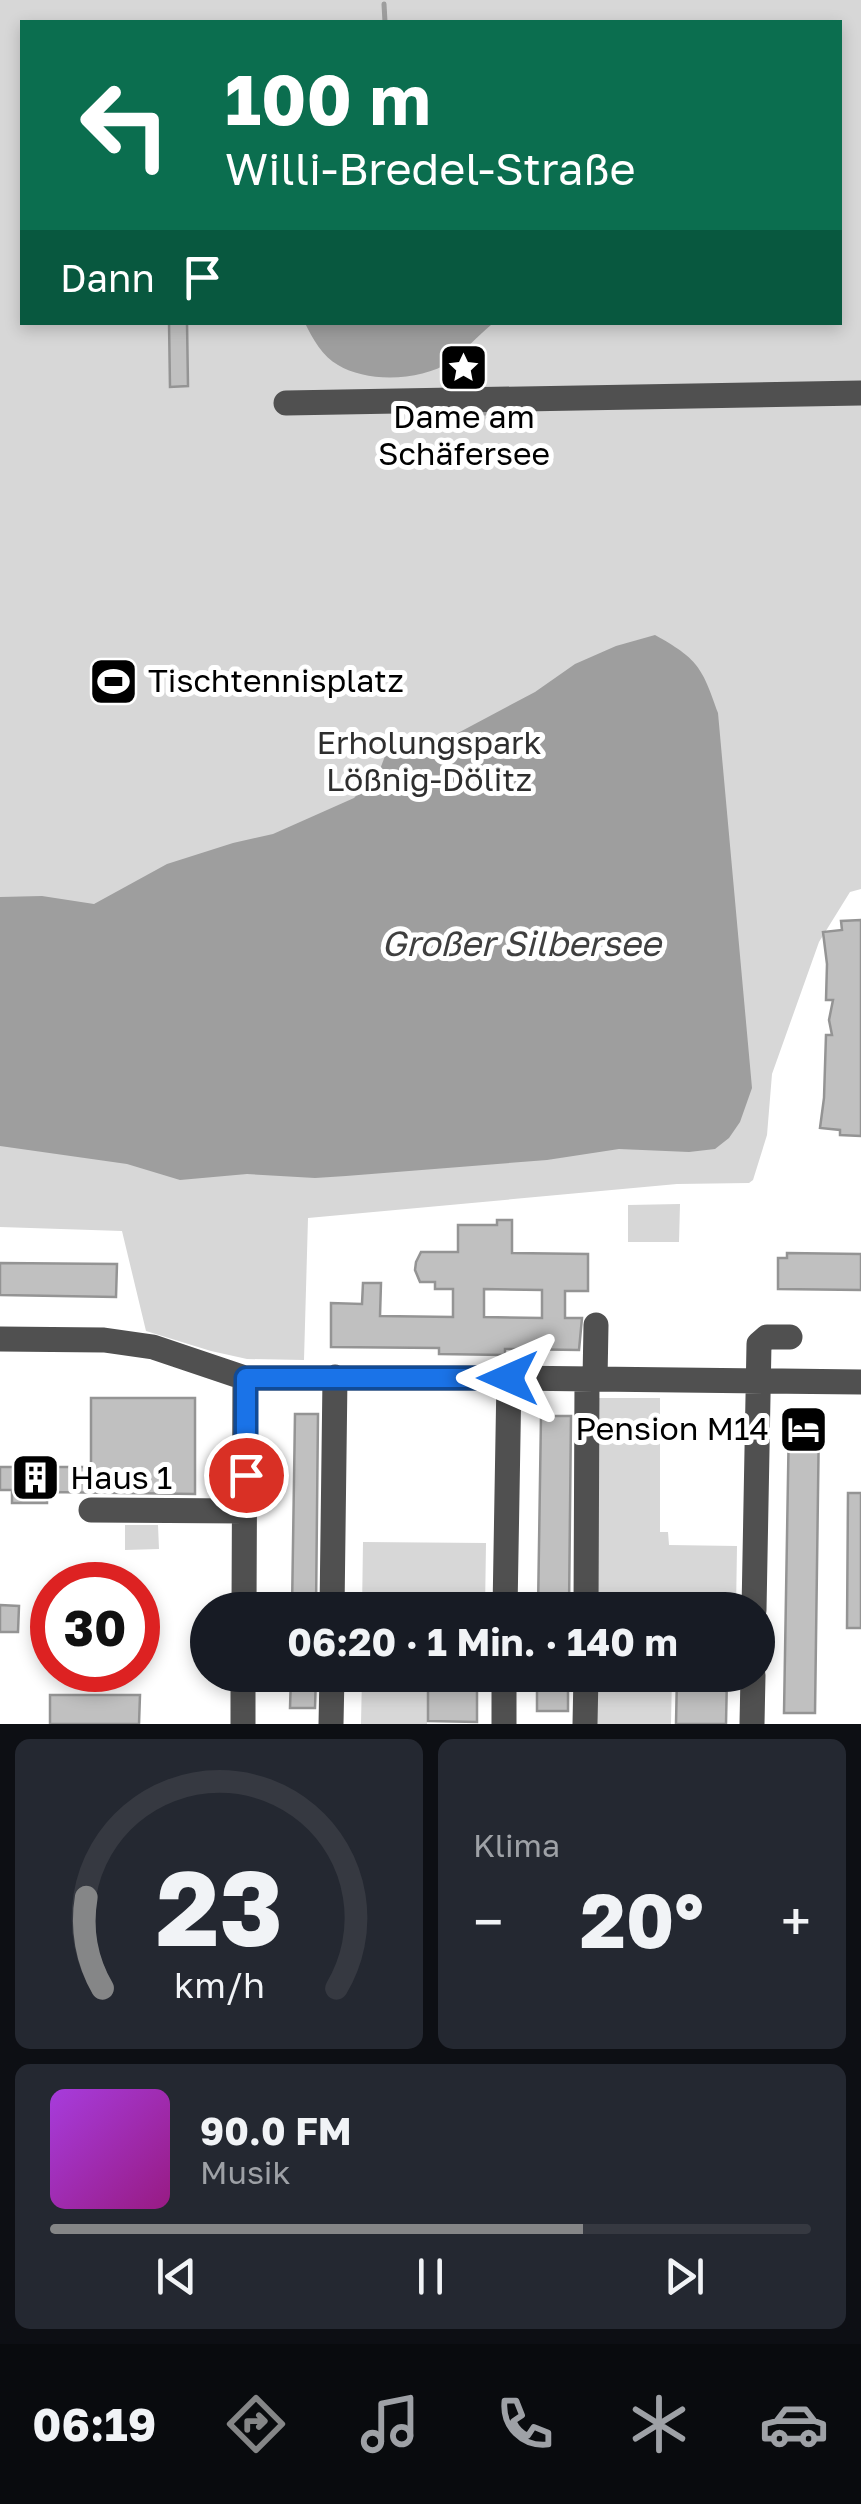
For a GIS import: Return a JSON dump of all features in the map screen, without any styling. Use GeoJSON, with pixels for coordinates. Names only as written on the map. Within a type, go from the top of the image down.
{"type":"FeatureCollection","features":[{"type":"Feature","properties":{"kind":"street"},"geometry":{"type":"LineString","coordinates":[[286,404],[861,393]]}},
{"type":"Feature","properties":{"kind":"street"},"geometry":{"type":"LineString","coordinates":[[586,1592],[591,1378],[596,1325]]}},
{"type":"Feature","properties":{"kind":"street"},"geometry":{"type":"LineString","coordinates":[[754,1592],[759,1344],[767,1337],[790,1337]]}},
{"type":"Feature","properties":{"kind":"street"},"geometry":{"type":"LineString","coordinates":[[0,1338],[104,1340],[153,1347],[246,1378],[861,1382]]}},
{"type":"Feature","properties":{"kind":"street"},"geometry":{"type":"LineString","coordinates":[[244,1592],[246,1378]]}},
{"type":"Feature","properties":{"kind":"street"},"geometry":{"type":"LineString","coordinates":[[332,1592],[335,1378]]}},
{"type":"Feature","properties":{"kind":"street"},"geometry":{"type":"LineString","coordinates":[[505,1592],[508,1378]]}},
{"type":"Feature","properties":{"kind":"street"},"geometry":{"type":"LineString","coordinates":[[91,1510],[245,1510]]}},
{"type":"Feature","properties":{"kind":"street"},"geometry":{"type":"LineString","coordinates":[[243,1692],[243,1724]]}},
{"type":"Feature","properties":{"kind":"street"},"geometry":{"type":"LineString","coordinates":[[331,1724],[332,1692]]}},
{"type":"Feature","properties":{"kind":"street"},"geometry":{"type":"LineString","coordinates":[[504,1692],[504,1724]]}},
{"type":"Feature","properties":{"kind":"street"},"geometry":{"type":"LineString","coordinates":[[585,1724],[586,1692]]}},
{"type":"Feature","properties":{"kind":"street"},"geometry":{"type":"LineString","coordinates":[[752,1724],[753,1692]]}},
{"type":"Feature","properties":{"kind":"green space","name":"Erholungspark Lößnig-Dölitz"},"geometry":{"type":"Polygon","coordinates":[[[0,0],[861,0],[861,889],[850,892],[819,942],[772,1074],[767,1135],[753,1180],[308,1218],[304,1360],[247,1359],[146,1331],[122,1231],[0,1227],[0,0]]]}},
{"type":"Feature","properties":{"kind":"green space"},"geometry":{"type":"Polygon","coordinates":[[[680,1204],[679,1242],[628,1242],[628,1205],[680,1204]]]}},
{"type":"Feature","properties":{"kind":"green space"},"geometry":{"type":"Polygon","coordinates":[[[587,1398],[660,1398],[660,1532],[668,1532],[669,1545],[737,1546],[736,1592],[586,1592],[587,1398]]]}},
{"type":"Feature","properties":{"kind":"green space"},"geometry":{"type":"Polygon","coordinates":[[[125,1525],[158,1525],[159,1549],[125,1550],[125,1525]]]}},
{"type":"Feature","properties":{"kind":"green space"},"geometry":{"type":"Polygon","coordinates":[[[363,1542],[486,1543],[485,1592],[362,1592],[363,1542]]]}},
{"type":"Feature","properties":{"kind":"green space"},"geometry":{"type":"Polygon","coordinates":[[[362,1692],[427,1692],[427,1724],[361,1724],[362,1692]]]}},
{"type":"Feature","properties":{"kind":"green space"},"geometry":{"type":"Polygon","coordinates":[[[586,1692],[672,1692],[671,1724],[585,1724],[586,1692]]]}},
{"type":"Feature","properties":{"kind":"water"},"geometry":{"type":"Polygon","coordinates":[[[306,325],[491,325],[450,362],[409,376],[379,377],[350,371],[333,362],[306,325]]]}},
{"type":"Feature","properties":{"kind":"water","name":"Großer Silbersee"},"geometry":{"type":"Polygon","coordinates":[[[655,635],[697,666],[718,713],[752,1088],[740,1122],[715,1149],[619,1149],[547,1160],[315,1178],[247,1174],[180,1180],[127,1164],[0,1146],[0,897],[42,896],[94,904],[167,864],[273,834],[354,798],[379,772],[388,748],[413,736],[441,742],[535,692],[575,664],[655,635]]]}},
{"type":"Feature","properties":{"kind":"building"},"geometry":{"type":"Polygon","coordinates":[[[169,325],[187,325],[188,386],[170,387],[169,325]]]}},
{"type":"Feature","properties":{"kind":"building"},"geometry":{"type":"Polygon","coordinates":[[[861,920],[861,1136],[840,1135],[840,1130],[820,1128],[826,1035],[832,1035],[829,1020],[833,1000],[826,1000],[823,932],[842,930],[841,921],[861,920]]]}},
{"type":"Feature","properties":{"kind":"building"},"geometry":{"type":"Polygon","coordinates":[[[497,1220],[512,1220],[512,1253],[588,1254],[588,1291],[565,1291],[565,1318],[582,1318],[579,1350],[505,1349],[505,1355],[439,1354],[439,1348],[331,1347],[331,1303],[362,1304],[363,1283],[381,1283],[380,1316],[453,1317],[453,1289],[435,1289],[435,1282],[420,1282],[416,1262],[421,1252],[458,1252],[458,1225],[497,1225],[497,1220]],[[484,1289],[484,1317],[542,1318],[542,1290],[484,1289]]]}},
{"type":"Feature","properties":{"kind":"building"},"geometry":{"type":"Polygon","coordinates":[[[787,1253],[861,1254],[861,1290],[778,1289],[778,1258],[787,1258],[787,1253]]]}},
{"type":"Feature","properties":{"kind":"building"},"geometry":{"type":"Polygon","coordinates":[[[0,1263],[117,1264],[116,1297],[0,1295],[0,1263]]]}},
{"type":"Feature","properties":{"kind":"building"},"geometry":{"type":"Polygon","coordinates":[[[91,1398],[195,1398],[195,1494],[47,1492],[47,1503],[12,1503],[12,1490],[0,1490],[0,1467],[91,1467],[91,1398]]]}},
{"type":"Feature","properties":{"kind":"building"},"geometry":{"type":"Polygon","coordinates":[[[295,1414],[318,1414],[316,1592],[292,1592],[295,1414]]]}},
{"type":"Feature","properties":{"kind":"building"},"geometry":{"type":"Polygon","coordinates":[[[541,1416],[571,1416],[569,1592],[538,1592],[541,1416]]]}},
{"type":"Feature","properties":{"kind":"building"},"geometry":{"type":"Polygon","coordinates":[[[789,1419],[819,1419],[815,1713],[784,1713],[789,1419]]]}},
{"type":"Feature","properties":{"kind":"building"},"geometry":{"type":"Polygon","coordinates":[[[848,1493],[861,1493],[861,1628],[847,1628],[848,1493]]]}},
{"type":"Feature","properties":{"kind":"building"},"geometry":{"type":"Polygon","coordinates":[[[0,1605],[19,1606],[18,1632],[0,1632],[0,1605]]]}},
{"type":"Feature","properties":{"kind":"building"},"geometry":{"type":"Polygon","coordinates":[[[290,1692],[315,1692],[315,1708],[290,1708],[290,1692]]]}},
{"type":"Feature","properties":{"kind":"building"},"geometry":{"type":"Polygon","coordinates":[[[428,1692],[477,1692],[477,1722],[428,1721],[428,1692]]]}},
{"type":"Feature","properties":{"kind":"building"},"geometry":{"type":"Polygon","coordinates":[[[537,1692],[568,1692],[568,1711],[537,1711],[537,1692]]]}},
{"type":"Feature","properties":{"kind":"building"},"geometry":{"type":"Polygon","coordinates":[[[677,1692],[727,1692],[726,1724],[676,1724],[677,1692]]]}},
{"type":"Feature","properties":{"kind":"building"},"geometry":{"type":"Polygon","coordinates":[[[50,1695],[140,1695],[139,1724],[50,1724],[50,1695]]]}},
{"type":"Feature","properties":{"kind":"waterway"},"geometry":{"type":"LineString","coordinates":[[384,4],[385,20]]}},
{"type":"Feature","properties":{"kind":"waterway"},"geometry":{"type":"LineString","coordinates":[[410,413],[527,413]]}},
{"type":"Feature","properties":{"kind":"place","name":"Dame am Schäfersee"},"geometry":{"type":"Point","coordinates":[464,367]}},
{"type":"Feature","properties":{"kind":"place","name":"Tischtennisplatz"},"geometry":{"type":"Point","coordinates":[113,681]}},
{"type":"Feature","properties":{"kind":"place","name":"Pension M14"},"geometry":{"type":"Point","coordinates":[804,1429]}},
{"type":"Feature","properties":{"kind":"place","name":"Haus 1"},"geometry":{"type":"Point","coordinates":[35,1478]}},
{"type":"Feature","properties":{"kind":"route"},"geometry":{"type":"LineString","coordinates":[[246,1475],[246,1378],[508,1378]]}}]}
